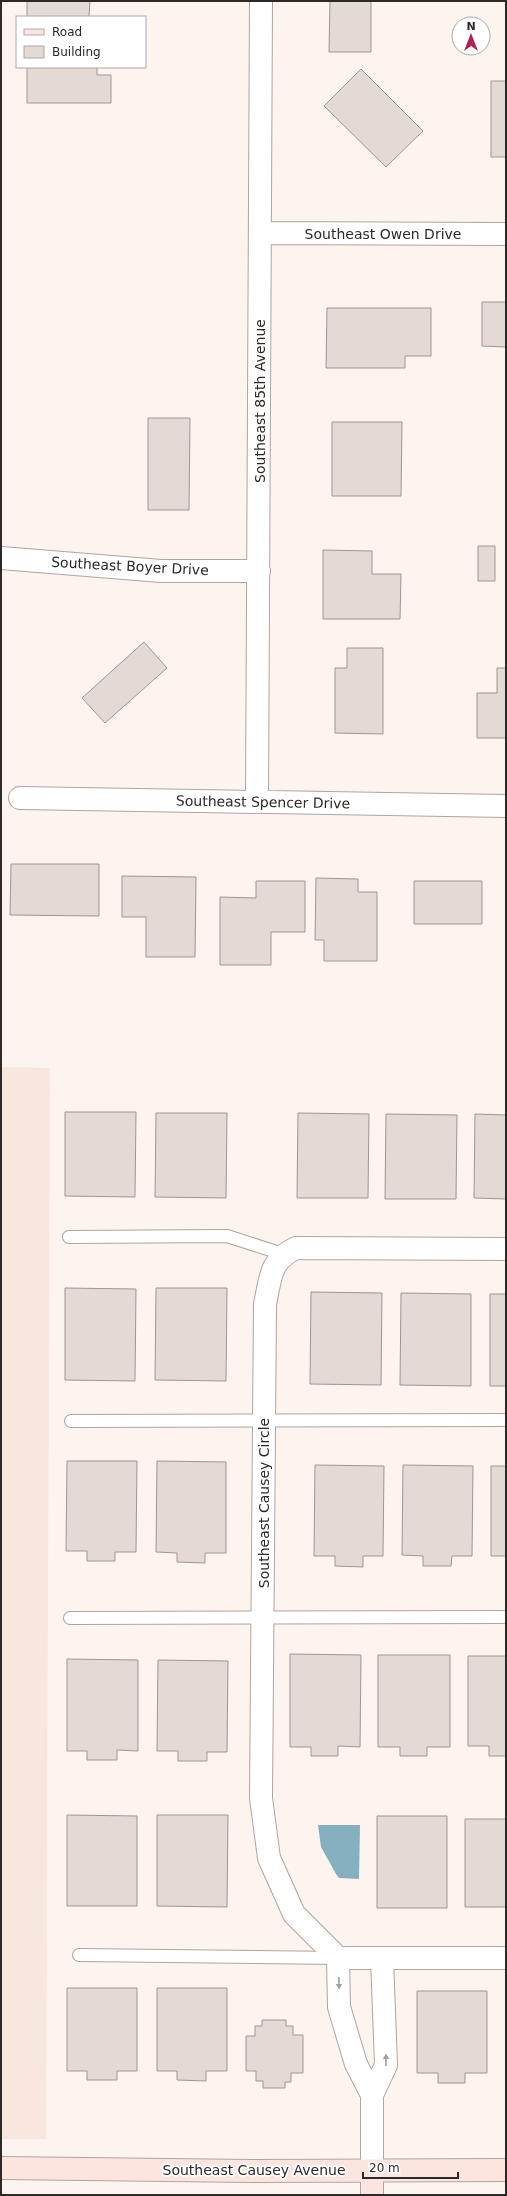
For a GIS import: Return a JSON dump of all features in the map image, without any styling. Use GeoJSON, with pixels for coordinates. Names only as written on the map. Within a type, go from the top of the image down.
{"type":"FeatureCollection","features":[{"type":"Feature","properties":{"kind":"street","name":"Southeast 85th Avenue"},"geometry":{"type":"LineString","coordinates":[[257,801],[261,1]]}},
{"type":"Feature","properties":{"kind":"street","name":"Southeast Owen Drive"},"geometry":{"type":"LineString","coordinates":[[261,233],[506,234]]}},
{"type":"Feature","properties":{"kind":"street","name":"Southeast Boyer Drive"},"geometry":{"type":"LineString","coordinates":[[1,558],[161,570],[259,570]]}},
{"type":"Feature","properties":{"kind":"street","name":"Southeast Spencer Drive"},"geometry":{"type":"LineString","coordinates":[[20,798],[506,806]]}},
{"type":"Feature","properties":{"kind":"street"},"geometry":{"type":"LineString","coordinates":[[282,1254],[296,1248],[506,1249]]}},
{"type":"Feature","properties":{"kind":"street","name":"Southeast Causey Circle"},"geometry":{"type":"LineString","coordinates":[[282,1254],[274,1264],[265,1304],[264,1617],[261,1798],[269,1858],[294,1914],[338,1958]]}},
{"type":"Feature","properties":{"kind":"street"},"geometry":{"type":"LineString","coordinates":[[372,2096],[356,2064],[339,2007],[338,1958],[506,1958]]}},
{"type":"Feature","properties":{"kind":"street"},"geometry":{"type":"LineString","coordinates":[[372,2195],[372,2096],[386,2065],[382,1958]]}},
{"type":"Feature","properties":{"kind":"street","name":"Southeast Causey Avenue"},"geometry":{"type":"LineString","coordinates":[[1,2168],[372,2171],[506,2170]]}},
{"type":"Feature","properties":{"kind":"lane"},"geometry":{"type":"LineString","coordinates":[[69,1237],[227,1236],[282,1254]]}},
{"type":"Feature","properties":{"kind":"lane"},"geometry":{"type":"LineString","coordinates":[[71,1420],[506,1420]]}},
{"type":"Feature","properties":{"kind":"lane"},"geometry":{"type":"LineString","coordinates":[[70,1618],[506,1617]]}},
{"type":"Feature","properties":{"kind":"lane"},"geometry":{"type":"LineString","coordinates":[[79,1955],[338,1958]]}},
{"type":"Feature","properties":{"kind":"shaded area"},"geometry":{"type":"Polygon","coordinates":[[[1,1067],[50,1068],[46,2139],[1,2139],[1,1067]]]}},
{"type":"Feature","properties":{"kind":"water"},"geometry":{"type":"Polygon","coordinates":[[[318,1825],[360,1825],[359,1879],[339,1878],[321,1847],[318,1825]]]}},
{"type":"Feature","properties":{"kind":"building"},"geometry":{"type":"Polygon","coordinates":[[[27,1],[90,1],[89,16],[27,16],[27,1]]]}},
{"type":"Feature","properties":{"kind":"building"},"geometry":{"type":"Polygon","coordinates":[[[330,1],[371,1],[371,52],[329,52],[330,1]]]}},
{"type":"Feature","properties":{"kind":"building"},"geometry":{"type":"Polygon","coordinates":[[[27,68],[97,68],[97,75],[111,75],[111,103],[27,103],[27,68]]]}},
{"type":"Feature","properties":{"kind":"building"},"geometry":{"type":"Polygon","coordinates":[[[361,69],[423,131],[386,167],[324,106],[361,69]]]}},
{"type":"Feature","properties":{"kind":"building"},"geometry":{"type":"Polygon","coordinates":[[[491,81],[506,81],[506,157],[491,157],[491,81]]]}},
{"type":"Feature","properties":{"kind":"building"},"geometry":{"type":"Polygon","coordinates":[[[482,302],[506,302],[506,347],[482,346],[482,302]]]}},
{"type":"Feature","properties":{"kind":"building"},"geometry":{"type":"Polygon","coordinates":[[[327,308],[431,308],[431,356],[405,356],[405,368],[326,368],[327,308]]]}},
{"type":"Feature","properties":{"kind":"building"},"geometry":{"type":"Polygon","coordinates":[[[148,418],[190,418],[189,510],[148,510],[148,418]]]}},
{"type":"Feature","properties":{"kind":"building"},"geometry":{"type":"Polygon","coordinates":[[[332,422],[402,422],[401,496],[332,496],[332,422]]]}},
{"type":"Feature","properties":{"kind":"building"},"geometry":{"type":"Polygon","coordinates":[[[478,546],[495,546],[495,581],[478,581],[478,546]]]}},
{"type":"Feature","properties":{"kind":"building"},"geometry":{"type":"Polygon","coordinates":[[[323,550],[372,551],[372,574],[401,574],[400,619],[323,619],[323,550]]]}},
{"type":"Feature","properties":{"kind":"building"},"geometry":{"type":"Polygon","coordinates":[[[144,642],[167,668],[105,723],[82,698],[144,642]]]}},
{"type":"Feature","properties":{"kind":"building"},"geometry":{"type":"Polygon","coordinates":[[[347,648],[383,648],[383,734],[335,733],[335,668],[347,668],[347,648]]]}},
{"type":"Feature","properties":{"kind":"building"},"geometry":{"type":"Polygon","coordinates":[[[497,668],[506,668],[506,738],[477,738],[477,693],[497,693],[497,668]]]}},
{"type":"Feature","properties":{"kind":"building"},"geometry":{"type":"Polygon","coordinates":[[[11,864],[99,864],[99,916],[10,915],[11,864]]]}},
{"type":"Feature","properties":{"kind":"building"},"geometry":{"type":"Polygon","coordinates":[[[122,876],[196,877],[195,957],[146,957],[146,917],[122,917],[122,876]]]}},
{"type":"Feature","properties":{"kind":"building"},"geometry":{"type":"Polygon","coordinates":[[[316,878],[358,879],[358,892],[377,892],[377,961],[324,961],[324,940],[315,940],[316,878]]]}},
{"type":"Feature","properties":{"kind":"building"},"geometry":{"type":"Polygon","coordinates":[[[256,881],[305,881],[305,932],[271,932],[271,965],[220,965],[220,897],[256,898],[256,881]]]}},
{"type":"Feature","properties":{"kind":"building"},"geometry":{"type":"Polygon","coordinates":[[[414,881],[482,881],[482,924],[414,924],[414,881]]]}},
{"type":"Feature","properties":{"kind":"building"},"geometry":{"type":"Polygon","coordinates":[[[65,1112],[136,1112],[135,1197],[65,1196],[65,1112]]]}},
{"type":"Feature","properties":{"kind":"building"},"geometry":{"type":"Polygon","coordinates":[[[156,1113],[227,1113],[226,1198],[155,1197],[156,1113]]]}},
{"type":"Feature","properties":{"kind":"building"},"geometry":{"type":"Polygon","coordinates":[[[298,1113],[369,1114],[368,1198],[297,1198],[298,1113]]]}},
{"type":"Feature","properties":{"kind":"building"},"geometry":{"type":"Polygon","coordinates":[[[386,1114],[457,1115],[456,1199],[385,1199],[386,1114]]]}},
{"type":"Feature","properties":{"kind":"building"},"geometry":{"type":"Polygon","coordinates":[[[475,1114],[506,1115],[506,1199],[474,1198],[475,1114]]]}},
{"type":"Feature","properties":{"kind":"building"},"geometry":{"type":"Polygon","coordinates":[[[65,1288],[136,1289],[135,1381],[65,1380],[65,1288]]]}},
{"type":"Feature","properties":{"kind":"building"},"geometry":{"type":"Polygon","coordinates":[[[156,1288],[227,1288],[226,1381],[155,1380],[156,1288]]]}},
{"type":"Feature","properties":{"kind":"building"},"geometry":{"type":"Polygon","coordinates":[[[311,1292],[382,1293],[381,1385],[310,1384],[311,1292]]]}},
{"type":"Feature","properties":{"kind":"building"},"geometry":{"type":"Polygon","coordinates":[[[401,1293],[471,1294],[471,1386],[400,1385],[401,1293]]]}},
{"type":"Feature","properties":{"kind":"building"},"geometry":{"type":"Polygon","coordinates":[[[490,1294],[506,1294],[506,1386],[490,1386],[490,1294]]]}},
{"type":"Feature","properties":{"kind":"building"},"geometry":{"type":"Polygon","coordinates":[[[67,1461],[137,1461],[136,1552],[115,1552],[115,1561],[87,1561],[87,1551],[66,1551],[67,1461]]]}},
{"type":"Feature","properties":{"kind":"building"},"geometry":{"type":"Polygon","coordinates":[[[157,1461],[226,1462],[226,1553],[205,1553],[205,1563],[177,1562],[177,1553],[156,1552],[157,1461]]]}},
{"type":"Feature","properties":{"kind":"building"},"geometry":{"type":"Polygon","coordinates":[[[315,1465],[384,1466],[383,1556],[363,1556],[363,1567],[335,1566],[335,1556],[314,1556],[315,1465]]]}},
{"type":"Feature","properties":{"kind":"building"},"geometry":{"type":"Polygon","coordinates":[[[403,1465],[473,1466],[472,1556],[452,1556],[451,1566],[423,1566],[423,1556],[402,1555],[403,1465]]]}},
{"type":"Feature","properties":{"kind":"building"},"geometry":{"type":"Polygon","coordinates":[[[491,1466],[506,1466],[506,1556],[491,1556],[491,1466]]]}},
{"type":"Feature","properties":{"kind":"building"},"geometry":{"type":"Polygon","coordinates":[[[290,1654],[361,1655],[360,1747],[338,1746],[338,1756],[311,1756],[311,1747],[290,1747],[290,1654]]]}},
{"type":"Feature","properties":{"kind":"building"},"geometry":{"type":"Polygon","coordinates":[[[378,1655],[450,1655],[450,1747],[427,1747],[427,1756],[400,1756],[400,1747],[378,1747],[378,1655]]]}},
{"type":"Feature","properties":{"kind":"building"},"geometry":{"type":"Polygon","coordinates":[[[468,1656],[506,1656],[506,1756],[489,1756],[489,1746],[468,1746],[468,1656]]]}},
{"type":"Feature","properties":{"kind":"building"},"geometry":{"type":"Polygon","coordinates":[[[67,1659],[138,1660],[138,1751],[117,1750],[117,1760],[87,1760],[87,1751],[67,1751],[67,1659]]]}},
{"type":"Feature","properties":{"kind":"building"},"geometry":{"type":"Polygon","coordinates":[[[158,1660],[228,1661],[227,1752],[207,1752],[207,1761],[178,1761],[178,1751],[157,1751],[158,1660]]]}},
{"type":"Feature","properties":{"kind":"building"},"geometry":{"type":"Polygon","coordinates":[[[67,1815],[137,1816],[137,1906],[67,1906],[67,1815]]]}},
{"type":"Feature","properties":{"kind":"building"},"geometry":{"type":"Polygon","coordinates":[[[157,1815],[228,1815],[227,1907],[157,1906],[157,1815]]]}},
{"type":"Feature","properties":{"kind":"building"},"geometry":{"type":"Polygon","coordinates":[[[377,1816],[447,1816],[447,1908],[377,1908],[377,1816]]]}},
{"type":"Feature","properties":{"kind":"building"},"geometry":{"type":"Polygon","coordinates":[[[465,1819],[506,1819],[506,1907],[465,1907],[465,1819]]]}},
{"type":"Feature","properties":{"kind":"building"},"geometry":{"type":"Polygon","coordinates":[[[67,1988],[137,1988],[137,2071],[117,2071],[117,2080],[87,2080],[87,2071],[67,2071],[67,1988]]]}},
{"type":"Feature","properties":{"kind":"building"},"geometry":{"type":"Polygon","coordinates":[[[157,1988],[227,1988],[227,2071],[206,2071],[206,2081],[177,2080],[177,2071],[157,2071],[157,1988]]]}},
{"type":"Feature","properties":{"kind":"building"},"geometry":{"type":"Polygon","coordinates":[[[417,1991],[487,1991],[487,2073],[465,2073],[465,2083],[438,2083],[438,2073],[417,2073],[417,1991]]]}},
{"type":"Feature","properties":{"kind":"building"},"geometry":{"type":"Polygon","coordinates":[[[262,2020],[286,2020],[286,2026],[293,2026],[293,2035],[303,2035],[303,2073],[291,2073],[291,2082],[285,2082],[285,2088],[263,2088],[263,2081],[256,2081],[256,2071],[246,2071],[246,2036],[255,2036],[255,2026],[262,2026],[262,2020]]]}}]}
